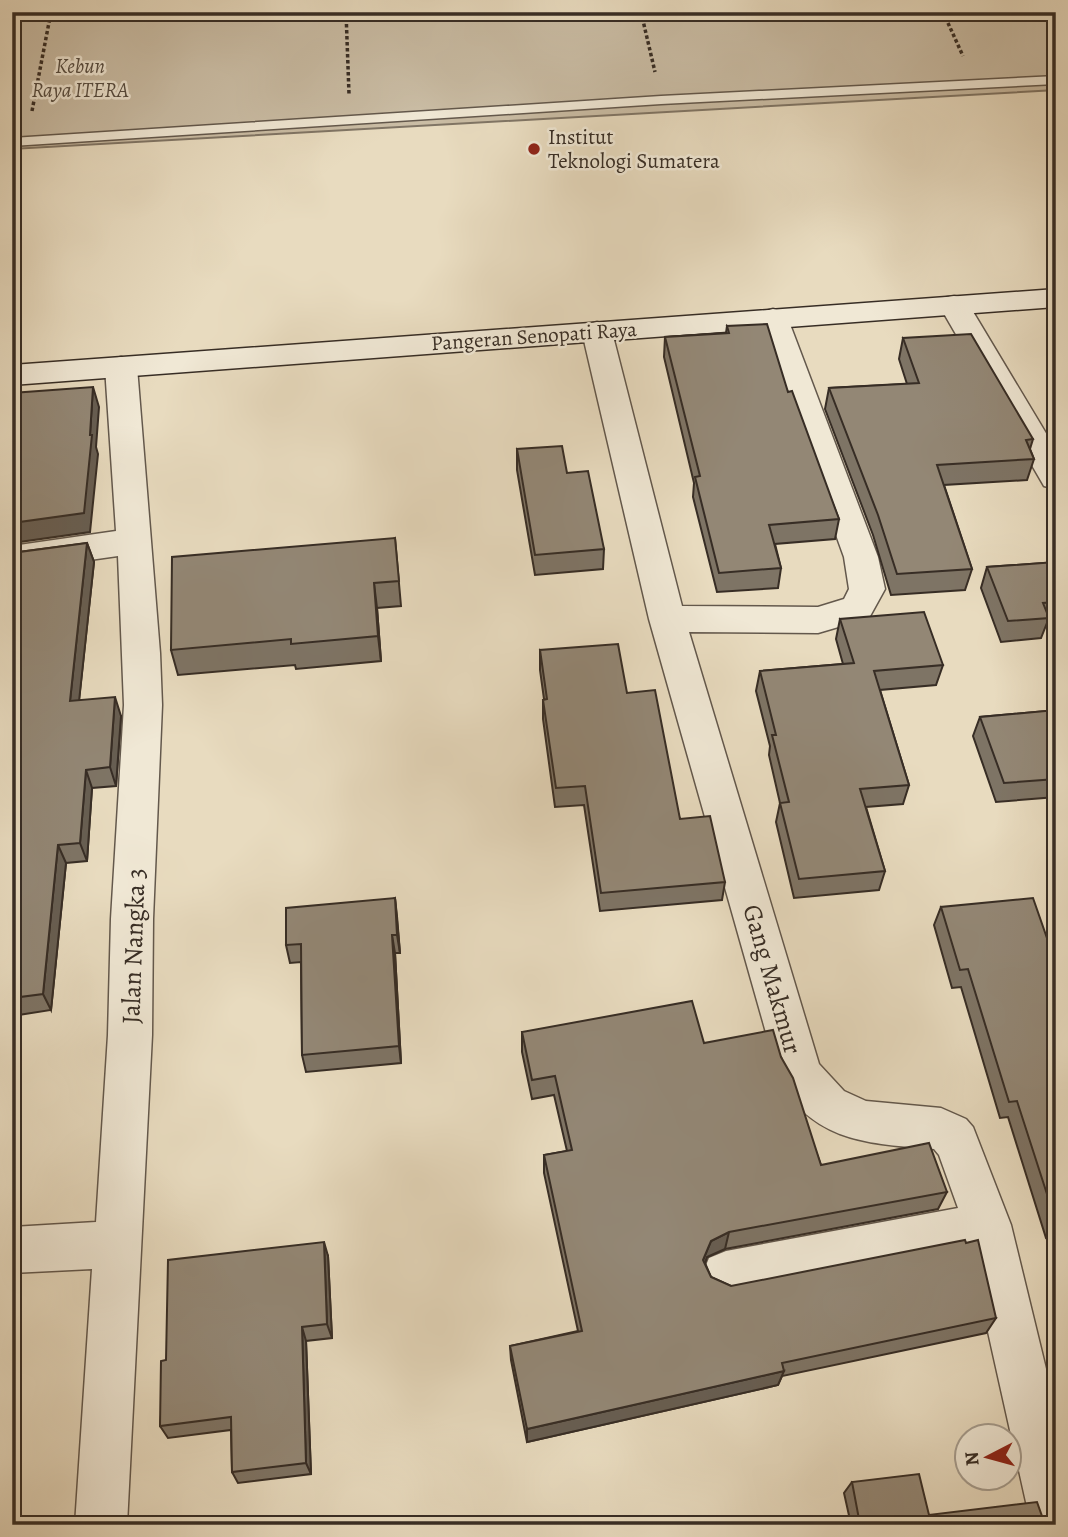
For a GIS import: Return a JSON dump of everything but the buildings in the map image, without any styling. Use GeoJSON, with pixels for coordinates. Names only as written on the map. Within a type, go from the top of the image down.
{"type":"FeatureCollection","features":[{"type":"Feature","properties":{"kind":"street","name":"Pangeran Senopati Raya"},"geometry":{"type":"LineString","coordinates":[[12,358],[1056,281]]}},
{"type":"Feature","properties":{"kind":"street","name":"Pangeran Senopati Raya"},"geometry":{"type":"LineString","coordinates":[[12,375],[1056,298]]}},
{"type":"Feature","properties":{"kind":"street"},"geometry":{"type":"LineString","coordinates":[[954,306],[1056,478]]}},
{"type":"Feature","properties":{"kind":"street"},"geometry":{"type":"LineString","coordinates":[[667,619],[818,620],[856,609],[867,589],[861,557],[773,319]]}},
{"type":"Feature","properties":{"kind":"street","name":"Gang Makmur"},"geometry":{"type":"LineString","coordinates":[[597,332],[667,619],[800,1075],[828,1106],[864,1122],[926,1127],[950,1134],[957,1142],[974,1181],[988,1225],[1056,1520]]}},
{"type":"Feature","properties":{"kind":"street","name":"Jalan Nangka 3"},"geometry":{"type":"LineString","coordinates":[[101,1525],[119,1244],[142,705],[134,541],[121,367]]}},
{"type":"Feature","properties":{"kind":"street"},"geometry":{"type":"LineString","coordinates":[[12,559],[134,541]]}},
{"type":"Feature","properties":{"kind":"street"},"geometry":{"type":"LineString","coordinates":[[726,1275],[988,1225]]}},
{"type":"Feature","properties":{"kind":"street"},"geometry":{"type":"LineString","coordinates":[[12,1250],[119,1244]]}},
{"type":"Feature","properties":{"kind":"lane"},"geometry":{"type":"LineString","coordinates":[[19,142],[661,100],[1056,80]]}},
{"type":"Feature","properties":{"kind":"path"},"geometry":{"type":"LineString","coordinates":[[19,142],[51,12]]}},
{"type":"Feature","properties":{"kind":"path"},"geometry":{"type":"LineString","coordinates":[[346,12],[350,119]]}},
{"type":"Feature","properties":{"kind":"path"},"geometry":{"type":"LineString","coordinates":[[642,12],[661,100]]}},
{"type":"Feature","properties":{"kind":"path"},"geometry":{"type":"LineString","coordinates":[[943,12],[975,85]]}},
{"type":"Feature","properties":{"kind":"green space","name":"Kebun Raya ITERA"},"geometry":{"type":"Polygon","coordinates":[[[12,12],[1056,12],[1056,90],[12,149],[12,12]]]}},
{"type":"Feature","properties":{"kind":"place","name":"Institut Teknologi Sumatera"},"geometry":{"type":"Point","coordinates":[534,149]}}]}
